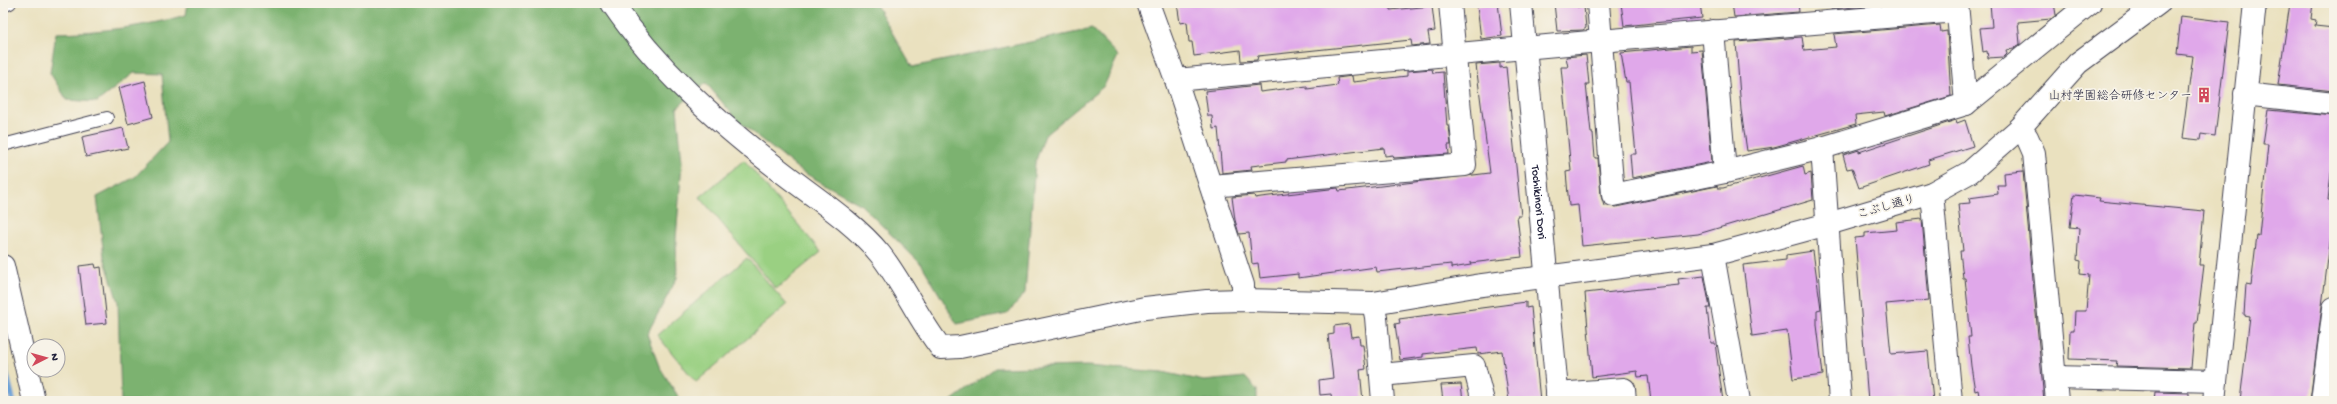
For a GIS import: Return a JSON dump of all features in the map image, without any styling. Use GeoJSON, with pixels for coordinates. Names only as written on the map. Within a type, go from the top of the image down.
{"type":"FeatureCollection","features":[{"type":"Feature","properties":{"kind":"street","name":"こぶし通り"},"geometry":{"type":"LineString","coordinates":[[612,3],[633,34],[679,84],[770,163],[857,231],[880,254],[942,348],[960,347],[1145,308],[1207,301],[1243,300],[1373,303],[1548,276],[1713,255],[1828,224],[1932,193],[1970,172],[2020,128],[2078,63],[2159,3]]}},
{"type":"Feature","properties":{"kind":"street"},"geometry":{"type":"LineString","coordinates":[[1148,3],[1176,80],[1243,285],[1243,300]]}},
{"type":"Feature","properties":{"kind":"street"},"geometry":{"type":"LineString","coordinates":[[1211,186],[1465,165],[1450,3]]}},
{"type":"Feature","properties":{"kind":"street","name":"Tochikinori Dori"},"geometry":{"type":"LineString","coordinates":[[1521,3],[1548,276],[1558,398]]}},
{"type":"Feature","properties":{"kind":"street"},"geometry":{"type":"LineString","coordinates":[[1598,3],[1613,195],[1725,172],[1822,148],[1966,104],[2080,7]]}},
{"type":"Feature","properties":{"kind":"street"},"geometry":{"type":"LineString","coordinates":[[2055,377],[2215,391],[2255,3]]}},
{"type":"Feature","properties":{"kind":"street"},"geometry":{"type":"LineString","coordinates":[[1176,80],[1455,54],[1526,49],[1957,7],[1966,104]]}},
{"type":"Feature","properties":{"kind":"street"},"geometry":{"type":"LineString","coordinates":[[1713,31],[1725,172]]}},
{"type":"Feature","properties":{"kind":"street"},"geometry":{"type":"LineString","coordinates":[[2245,94],[2334,104]]}},
{"type":"Feature","properties":{"kind":"street"},"geometry":{"type":"LineString","coordinates":[[2020,128],[2027,137],[2034,153],[2057,401]]}},
{"type":"Feature","properties":{"kind":"street"},"geometry":{"type":"LineString","coordinates":[[1822,148],[1840,401]]}},
{"type":"Feature","properties":{"kind":"street"},"geometry":{"type":"LineString","coordinates":[[1932,193],[1951,401]]}},
{"type":"Feature","properties":{"kind":"street"},"geometry":{"type":"LineString","coordinates":[[1713,255],[1739,401]]}},
{"type":"Feature","properties":{"kind":"street"},"geometry":{"type":"LineString","coordinates":[[3,266],[34,401]]}},
{"type":"Feature","properties":{"kind":"street"},"geometry":{"type":"LineString","coordinates":[[1373,303],[1376,316],[1383,401]]}},
{"type":"Feature","properties":{"kind":"street"},"geometry":{"type":"LineString","coordinates":[[2322,401],[2334,308]]}},
{"type":"Feature","properties":{"kind":"street"},"geometry":{"type":"LineString","coordinates":[[1381,375],[1474,366],[1483,401]]}},
{"type":"Feature","properties":{"kind":"street"},"geometry":{"type":"LineString","coordinates":[[1558,398],[1624,389],[1626,401]]}},
{"type":"Feature","properties":{"kind":"lane"},"geometry":{"type":"LineString","coordinates":[[3,6],[10,3]]}},
{"type":"Feature","properties":{"kind":"lane"},"geometry":{"type":"LineString","coordinates":[[3,145],[107,118]]}},
{"type":"Feature","properties":{"kind":"green space"},"geometry":{"type":"Polygon","coordinates":[[[188,3],[875,3],[912,67],[1092,29],[1118,56],[1104,86],[1045,135],[1035,163],[1025,293],[1007,314],[957,324],[922,265],[860,204],[801,171],[738,121],[706,83],[677,108],[682,162],[676,239],[677,278],[647,334],[659,366],[681,401],[121,401],[118,302],[104,257],[97,197],[135,177],[168,142],[162,74],[134,73],[97,102],[67,100],[50,73],[56,33],[122,28],[154,23],[186,15],[188,3]]]}},
{"type":"Feature","properties":{"kind":"green space"},"geometry":{"type":"Polygon","coordinates":[[[744,160],[821,252],[776,289],[700,197],[744,160]]]}},
{"type":"Feature","properties":{"kind":"green space"},"geometry":{"type":"Polygon","coordinates":[[[747,258],[787,305],[696,382],[657,335],[747,258]]]}},
{"type":"Feature","properties":{"kind":"green space"},"geometry":{"type":"Polygon","coordinates":[[[1087,366],[1163,372],[1204,381],[1245,377],[1257,390],[1257,401],[951,401],[995,368],[1087,366]]]}},
{"type":"Feature","properties":{"kind":"building"},"geometry":{"type":"Polygon","coordinates":[[[1177,3],[1390,3],[1390,10],[1432,6],[1435,31],[1428,32],[1430,44],[1412,46],[1411,40],[1258,56],[1257,60],[1241,61],[1240,50],[1194,56],[1192,42],[1189,42],[1187,22],[1180,23],[1177,3]]]}},
{"type":"Feature","properties":{"kind":"building"},"geometry":{"type":"Polygon","coordinates":[[[1498,3],[1502,36],[1481,39],[1477,6],[1498,3]]]}},
{"type":"Feature","properties":{"kind":"building"},"geometry":{"type":"Polygon","coordinates":[[[1554,3],[1577,3],[1577,7],[1584,6],[1586,28],[1583,30],[1557,31],[1554,3]]]}},
{"type":"Feature","properties":{"kind":"building"},"geometry":{"type":"Polygon","coordinates":[[[1621,3],[1700,3],[1702,18],[1624,26],[1621,3]]]}},
{"type":"Feature","properties":{"kind":"building"},"geometry":{"type":"Polygon","coordinates":[[[1732,3],[1798,3],[1799,12],[1734,17],[1732,3]]]}},
{"type":"Feature","properties":{"kind":"building"},"geometry":{"type":"Polygon","coordinates":[[[1830,3],[1903,3],[1831,9],[1830,3]]]}},
{"type":"Feature","properties":{"kind":"building"},"geometry":{"type":"Polygon","coordinates":[[[1990,3],[2054,3],[2056,15],[2051,19],[2018,22],[2020,44],[2014,49],[2006,50],[2007,54],[2004,57],[1988,58],[1987,51],[1983,52],[1980,28],[1992,27],[1990,3]]]}},
{"type":"Feature","properties":{"kind":"building"},"geometry":{"type":"Polygon","coordinates":[[[2290,3],[2313,3],[2311,19],[2316,20],[2315,26],[2334,28],[2334,91],[2278,85],[2290,3]]]}},
{"type":"Feature","properties":{"kind":"building","name":"山村学園総合研修センター"},"geometry":{"type":"Polygon","coordinates":[[[2181,16],[2229,22],[2215,136],[2201,134],[2200,140],[2182,138],[2193,56],[2177,54],[2181,16]]]}},
{"type":"Feature","properties":{"kind":"building"},"geometry":{"type":"Polygon","coordinates":[[[1940,25],[1941,32],[1947,31],[1951,96],[1885,116],[1884,112],[1855,115],[1856,124],[1774,147],[1747,151],[1741,110],[1736,42],[1802,37],[1804,50],[1836,47],[1834,34],[1940,25]]]}},
{"type":"Feature","properties":{"kind":"building"},"geometry":{"type":"Polygon","coordinates":[[[1691,46],[1691,51],[1702,50],[1712,162],[1632,178],[1630,154],[1636,154],[1629,82],[1626,82],[1621,53],[1691,46]]]}},
{"type":"Feature","properties":{"kind":"building"},"geometry":{"type":"Polygon","coordinates":[[[1586,55],[1589,84],[1586,84],[1591,133],[1593,133],[1595,158],[1598,158],[1601,196],[1604,206],[1616,207],[1717,186],[1718,188],[1723,188],[1803,166],[1805,175],[1811,173],[1813,200],[1698,234],[1582,246],[1578,205],[1569,206],[1566,172],[1571,171],[1561,67],[1568,67],[1566,57],[1586,55]]]}},
{"type":"Feature","properties":{"kind":"building"},"geometry":{"type":"Polygon","coordinates":[[[1500,63],[1500,68],[1506,67],[1521,216],[1517,216],[1522,257],[1470,263],[1471,265],[1451,268],[1451,264],[1377,272],[1376,267],[1298,278],[1298,274],[1260,278],[1258,263],[1252,264],[1249,233],[1239,234],[1235,220],[1232,197],[1254,195],[1255,198],[1338,188],[1339,191],[1490,173],[1476,65],[1500,63]]]}},
{"type":"Feature","properties":{"kind":"building"},"geometry":{"type":"Polygon","coordinates":[[[1432,69],[1433,73],[1443,72],[1447,126],[1449,126],[1451,145],[1448,145],[1449,154],[1394,158],[1393,155],[1385,156],[1384,148],[1286,160],[1286,162],[1251,166],[1252,170],[1222,173],[1218,128],[1213,129],[1212,116],[1208,116],[1205,91],[1259,85],[1260,92],[1307,86],[1307,89],[1338,85],[1337,78],[1352,76],[1353,82],[1407,76],[1407,71],[1432,69]]]}},
{"type":"Feature","properties":{"kind":"building"},"geometry":{"type":"Polygon","coordinates":[[[145,81],[153,117],[128,124],[119,88],[145,81]]]}},
{"type":"Feature","properties":{"kind":"building"},"geometry":{"type":"Polygon","coordinates":[[[2268,110],[2334,116],[2334,148],[2328,200],[2331,200],[2330,207],[2334,208],[2334,211],[2310,401],[2240,401],[2250,316],[2244,315],[2246,284],[2251,285],[2257,235],[2259,236],[2268,144],[2263,144],[2268,110]]]}},
{"type":"Feature","properties":{"kind":"building"},"geometry":{"type":"Polygon","coordinates":[[[1956,120],[1957,123],[1965,120],[1973,146],[1928,160],[1929,164],[1859,188],[1852,168],[1847,169],[1843,155],[1859,150],[1859,152],[1956,120]]]}},
{"type":"Feature","properties":{"kind":"building"},"geometry":{"type":"Polygon","coordinates":[[[123,128],[128,148],[86,157],[82,137],[123,128]]]}},
{"type":"Feature","properties":{"kind":"building"},"geometry":{"type":"Polygon","coordinates":[[[2023,171],[2044,401],[1980,401],[1978,390],[1975,391],[1971,366],[1968,337],[1971,337],[1965,278],[1963,278],[1960,251],[1963,251],[1958,204],[1970,203],[1969,198],[1998,194],[1997,185],[2005,185],[2004,173],[2023,171]]]}},
{"type":"Feature","properties":{"kind":"building"},"geometry":{"type":"Polygon","coordinates":[[[2074,195],[2100,198],[2099,201],[2204,211],[2199,265],[2204,265],[2197,323],[2195,323],[2191,368],[2116,366],[2117,361],[2069,359],[2070,331],[2074,331],[2075,311],[2086,311],[2089,275],[2080,274],[2081,261],[2077,260],[2079,228],[2070,227],[2074,195]]]}},
{"type":"Feature","properties":{"kind":"building"},"geometry":{"type":"Polygon","coordinates":[[[1922,219],[1929,300],[1886,304],[1891,354],[1928,351],[1933,401],[1868,401],[1855,238],[1865,237],[1865,233],[1897,230],[1896,222],[1922,219]]]}},
{"type":"Feature","properties":{"kind":"building"},"geometry":{"type":"Polygon","coordinates":[[[1813,251],[1821,309],[1817,310],[1817,325],[1823,375],[1793,379],[1787,331],[1752,336],[1743,265],[1786,260],[1786,255],[1813,251]]]}},
{"type":"Feature","properties":{"kind":"building"},"geometry":{"type":"Polygon","coordinates":[[[95,264],[96,268],[101,267],[107,323],[86,325],[79,266],[95,264]]]}},
{"type":"Feature","properties":{"kind":"building"},"geometry":{"type":"Polygon","coordinates":[[[1704,276],[1710,308],[1707,308],[1711,343],[1715,343],[1723,401],[1651,401],[1648,376],[1638,377],[1637,371],[1592,377],[1585,293],[1603,291],[1604,293],[1679,285],[1678,279],[1704,276]]]}},
{"type":"Feature","properties":{"kind":"building"},"geometry":{"type":"Polygon","coordinates":[[[1526,302],[1526,308],[1531,307],[1540,401],[1509,401],[1502,351],[1478,354],[1477,348],[1423,354],[1423,357],[1400,360],[1395,324],[1400,323],[1399,319],[1526,302]]]}},
{"type":"Feature","properties":{"kind":"building"},"geometry":{"type":"Polygon","coordinates":[[[1349,324],[1351,337],[1359,336],[1360,345],[1363,345],[1366,369],[1360,370],[1363,401],[1332,401],[1331,394],[1320,395],[1319,380],[1333,378],[1328,335],[1334,334],[1334,326],[1349,324]]]}},
{"type":"Feature","properties":{"kind":"building"},"geometry":{"type":"Polygon","coordinates":[[[1461,384],[1463,401],[1443,401],[1441,385],[1461,384]]]}},
{"type":"Feature","properties":{"kind":"building"},"geometry":{"type":"Polygon","coordinates":[[[2155,392],[2189,393],[2189,401],[2154,401],[2155,392]]]}},
{"type":"Feature","properties":{"kind":"waterway"},"geometry":{"type":"LineString","coordinates":[[3,360],[13,401]]}},
{"type":"Feature","properties":{"kind":"place","name":"山村学園総合研修センター"},"geometry":{"type":"Point","coordinates":[2204,95]}}]}
